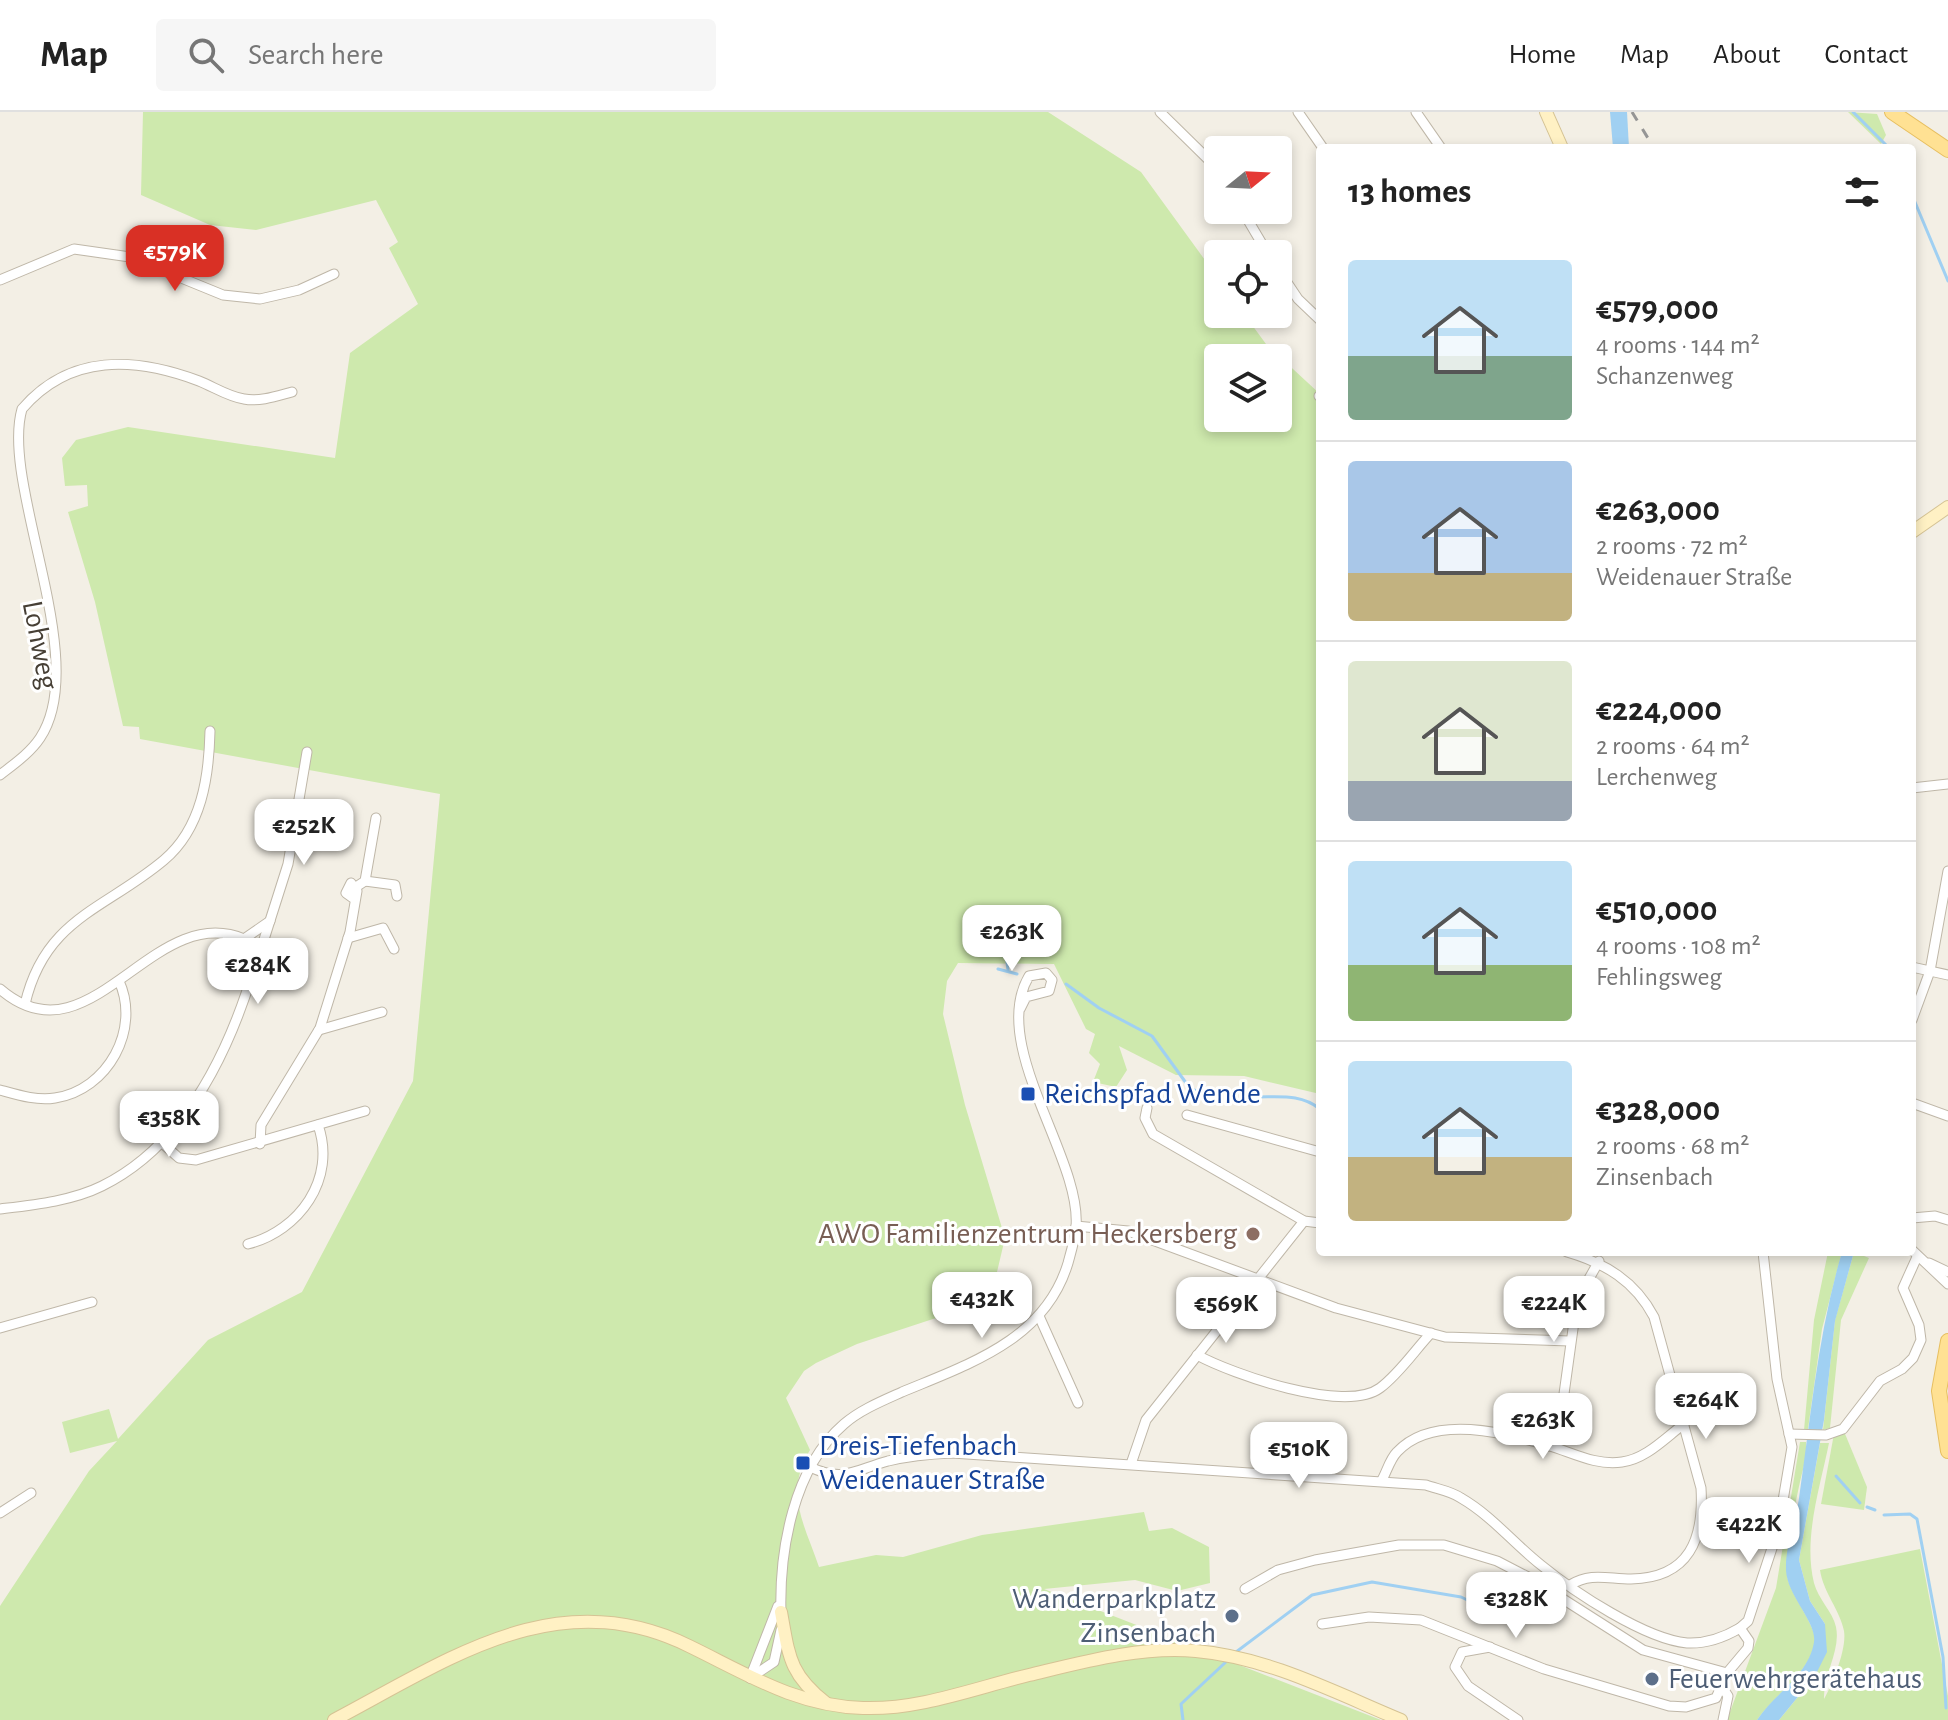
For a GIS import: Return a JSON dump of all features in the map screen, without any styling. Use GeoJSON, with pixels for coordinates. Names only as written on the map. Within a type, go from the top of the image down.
{"type":"FeatureCollection","features":[{"type":"Feature","properties":{"kind":"main road"},"geometry":{"type":"LineString","coordinates":[[1892,112],[1948,150]]}},
{"type":"Feature","properties":{"kind":"main road"},"geometry":{"type":"LineString","coordinates":[[1948,1341],[1939,1391],[1948,1451]]}},
{"type":"Feature","properties":{"kind":"street"},"geometry":{"type":"LineString","coordinates":[[1160,112],[1204,155]]}},
{"type":"Feature","properties":{"kind":"street"},"geometry":{"type":"LineString","coordinates":[[1298,112],[1320,144]]}},
{"type":"Feature","properties":{"kind":"street"},"geometry":{"type":"LineString","coordinates":[[1416,112],[1438,144]]}},
{"type":"Feature","properties":{"kind":"street"},"geometry":{"type":"LineString","coordinates":[[1546,112],[1560,144]]}},
{"type":"Feature","properties":{"kind":"street"},"geometry":{"type":"LineString","coordinates":[[0,280],[74,249],[130,257],[223,295],[251,298],[299,290],[334,274]]}},
{"type":"Feature","properties":{"kind":"street"},"geometry":{"type":"LineString","coordinates":[[1292,290],[1316,316]]}},
{"type":"Feature","properties":{"kind":"street"},"geometry":{"type":"LineString","coordinates":[[7,442],[18,413],[32,398],[64,375],[84,366],[122,363],[157,368],[242,399],[292,392]]}},
{"type":"Feature","properties":{"kind":"street"},"geometry":{"type":"LineString","coordinates":[[1916,529],[1948,508]]}},
{"type":"Feature","properties":{"kind":"street","name":"Lohweg"},"geometry":{"type":"LineString","coordinates":[[0,775],[41,736],[53,696],[39,621]]}},
{"type":"Feature","properties":{"kind":"street"},"geometry":{"type":"LineString","coordinates":[[25,1004],[38,966],[63,930],[166,859],[184,836],[200,805],[209,771],[210,731]]}},
{"type":"Feature","properties":{"kind":"street"},"geometry":{"type":"LineString","coordinates":[[254,955],[260,952],[288,864],[307,752]]}},
{"type":"Feature","properties":{"kind":"street"},"geometry":{"type":"LineString","coordinates":[[1916,788],[1948,784]]}},
{"type":"Feature","properties":{"kind":"street"},"geometry":{"type":"LineString","coordinates":[[260,1144],[261,1125],[319,1030],[348,938],[353,898],[360,884],[376,818]]}},
{"type":"Feature","properties":{"kind":"street"},"geometry":{"type":"LineString","coordinates":[[1916,1009],[1930,971],[1948,871]]}},
{"type":"Feature","properties":{"kind":"street"},"geometry":{"type":"LineString","coordinates":[[360,884],[395,885],[397,896]]}},
{"type":"Feature","properties":{"kind":"street"},"geometry":{"type":"LineString","coordinates":[[244,939],[270,921]]}},
{"type":"Feature","properties":{"kind":"street"},"geometry":{"type":"LineString","coordinates":[[348,938],[383,928],[394,949]]}},
{"type":"Feature","properties":{"kind":"street"},"geometry":{"type":"LineString","coordinates":[[0,989],[25,1004],[46,1010],[68,1008],[93,999],[159,951],[187,939],[220,932],[244,939],[254,955],[251,977],[222,1050],[194,1102],[162,1143],[134,1167],[100,1187],[59,1200],[0,1209]]}},
{"type":"Feature","properties":{"kind":"street"},"geometry":{"type":"LineString","coordinates":[[1916,968],[1948,975]]}},
{"type":"Feature","properties":{"kind":"street"},"geometry":{"type":"LineString","coordinates":[[0,1090],[31,1098],[54,1098],[79,1092],[99,1079],[113,1059],[126,1027],[127,999],[119,981]]}},
{"type":"Feature","properties":{"kind":"street"},"geometry":{"type":"LineString","coordinates":[[750,1678],[771,1666],[777,1657],[794,1512],[810,1467],[822,1446],[845,1423],[874,1404],[987,1356],[1015,1339],[1039,1316],[1059,1288],[1076,1226],[1070,1184],[1028,1072],[1020,1009]]}},
{"type":"Feature","properties":{"kind":"street"},"geometry":{"type":"LineString","coordinates":[[319,1030],[382,1012]]}},
{"type":"Feature","properties":{"kind":"street"},"geometry":{"type":"LineString","coordinates":[[1916,1104],[1948,1116]]}},
{"type":"Feature","properties":{"kind":"street"},"geometry":{"type":"LineString","coordinates":[[1147,1108],[1145,1118],[1153,1134],[1304,1221],[1316,1222]]}},
{"type":"Feature","properties":{"kind":"street"},"geometry":{"type":"LineString","coordinates":[[162,1143],[179,1158],[196,1160],[260,1144],[365,1111]]}},
{"type":"Feature","properties":{"kind":"street"},"geometry":{"type":"LineString","coordinates":[[1187,1115],[1316,1151]]}},
{"type":"Feature","properties":{"kind":"street"},"geometry":{"type":"LineString","coordinates":[[248,1244],[268,1239],[291,1224],[308,1205],[322,1170],[323,1140],[318,1125]]}},
{"type":"Feature","properties":{"kind":"street"},"geometry":{"type":"LineString","coordinates":[[1916,1218],[1935,1216],[1948,1220]]}},
{"type":"Feature","properties":{"kind":"street"},"geometry":{"type":"LineString","coordinates":[[1131,1464],[1146,1420],[1304,1221]]}},
{"type":"Feature","properties":{"kind":"street"},"geometry":{"type":"LineString","coordinates":[[1076,1226],[1128,1231],[1336,1308],[1431,1333],[1521,1342],[1570,1341]]}},
{"type":"Feature","properties":{"kind":"street"},"geometry":{"type":"LineString","coordinates":[[1916,1255],[1948,1272]]}},
{"type":"Feature","properties":{"kind":"street"},"geometry":{"type":"LineString","coordinates":[[1916,1255],[1948,1284]]}},
{"type":"Feature","properties":{"kind":"street"},"geometry":{"type":"LineString","coordinates":[[1570,1585],[1583,1577],[1652,1577],[1674,1568],[1689,1554],[1700,1530],[1702,1514],[1701,1488],[1654,1317],[1645,1301],[1599,1261],[1581,1256]]}},
{"type":"Feature","properties":{"kind":"street"},"geometry":{"type":"LineString","coordinates":[[810,1467],[829,1476],[846,1475],[902,1458],[952,1453],[1426,1485],[1458,1495],[1481,1511],[1540,1565],[1629,1621],[1667,1638],[1688,1643],[1717,1641],[1748,1621],[1778,1530],[1792,1447],[1777,1379],[1763,1256]]}},
{"type":"Feature","properties":{"kind":"street"},"geometry":{"type":"LineString","coordinates":[[1789,1434],[1826,1435],[1848,1424],[1880,1381],[1902,1369],[1918,1351],[1919,1325],[1903,1288],[1914,1256]]}},
{"type":"Feature","properties":{"kind":"street"},"geometry":{"type":"LineString","coordinates":[[1548,1446],[1563,1401],[1577,1300],[1599,1261]]}},
{"type":"Feature","properties":{"kind":"street"},"geometry":{"type":"LineString","coordinates":[[0,1328],[92,1302]]}},
{"type":"Feature","properties":{"kind":"street"},"geometry":{"type":"LineString","coordinates":[[1039,1316],[1078,1403]]}},
{"type":"Feature","properties":{"kind":"street"},"geometry":{"type":"LineString","coordinates":[[1197,1355],[1227,1371],[1262,1383],[1354,1396],[1379,1389],[1431,1333]]}},
{"type":"Feature","properties":{"kind":"street"},"geometry":{"type":"LineString","coordinates":[[1382,1480],[1396,1453],[1410,1442],[1454,1429],[1548,1446],[1595,1461],[1622,1462],[1646,1454],[1684,1424]]}},
{"type":"Feature","properties":{"kind":"street"},"geometry":{"type":"LineString","coordinates":[[0,1513],[31,1493]]}},
{"type":"Feature","properties":{"kind":"street"},"geometry":{"type":"LineString","coordinates":[[1245,1589],[1278,1570],[1315,1560],[1399,1545],[1444,1545],[1497,1561],[1530,1578],[1643,1650],[1727,1673]]}},
{"type":"Feature","properties":{"kind":"street"},"geometry":{"type":"LineString","coordinates":[[750,1678],[781,1606]]}},
{"type":"Feature","properties":{"kind":"street"},"geometry":{"type":"LineString","coordinates":[[781,1606],[793,1669],[804,1685],[829,1705]]}},
{"type":"Feature","properties":{"kind":"street"},"geometry":{"type":"LineString","coordinates":[[1322,1624],[1401,1617],[1447,1628],[1544,1669],[1669,1706],[1708,1703],[1716,1698],[1727,1673],[1748,1648],[1749,1641],[1740,1628]]}},
{"type":"Feature","properties":{"kind":"street"},"geometry":{"type":"LineString","coordinates":[[334,1720],[482,1643],[505,1633],[558,1622],[614,1623],[658,1633],[787,1696],[829,1705],[893,1707],[1146,1652],[1193,1651],[1243,1659],[1401,1720]]}},
{"type":"Feature","properties":{"kind":"street"},"geometry":{"type":"LineString","coordinates":[[1490,1647],[1462,1652],[1455,1667],[1468,1686],[1518,1720]]}},
{"type":"Feature","properties":{"kind":"street"},"geometry":{"type":"LineString","coordinates":[[1722,1687],[1728,1696],[1723,1720]]}},
{"type":"Feature","properties":{"kind":"green space"},"geometry":{"type":"Polygon","coordinates":[[[143,112],[1048,112],[1141,172],[1204,259],[1204,328],[1254,328],[1266,344],[1204,344],[1204,432],[1292,432],[1292,368],[1316,390],[1316,1093],[1244,1076],[1176,1075],[1119,1046],[1127,1070],[1116,1087],[1093,1082],[1100,1064],[1089,1053],[1095,1034],[1086,1029],[1054,964],[958,963],[947,981],[943,1014],[965,1105],[1005,1238],[993,1289],[939,1317],[857,1344],[816,1363],[804,1371],[786,1398],[810,1450],[802,1466],[797,1494],[819,1567],[876,1555],[903,1557],[982,1535],[1144,1512],[1149,1531],[1172,1528],[1209,1547],[1210,1583],[1177,1591],[1135,1580],[1044,1589],[1381,1720],[0,1720],[0,1606],[89,1471],[117,1441],[70,1453],[62,1422],[109,1409],[118,1439],[208,1340],[302,1292],[413,1081],[440,794],[140,739],[139,727],[123,726],[95,602],[68,512],[88,506],[87,485],[65,486],[62,458],[76,440],[128,427],[335,458],[350,353],[418,304],[389,248],[398,242],[376,200],[256,230],[210,225],[141,195],[143,112]]]}},
{"type":"Feature","properties":{"kind":"green space"},"geometry":{"type":"Polygon","coordinates":[[[1848,112],[1877,114],[1886,135],[1881,144],[1848,112]]]}},
{"type":"Feature","properties":{"kind":"green space"},"geometry":{"type":"Polygon","coordinates":[[[1827,1256],[1841,1256],[1822,1329],[1808,1429],[1804,1430],[1814,1320],[1827,1256]]]}},
{"type":"Feature","properties":{"kind":"green space"},"geometry":{"type":"Polygon","coordinates":[[[1853,1256],[1869,1258],[1841,1320],[1830,1428],[1823,1430],[1835,1320],[1853,1256]]]}},
{"type":"Feature","properties":{"kind":"green space"},"geometry":{"type":"Polygon","coordinates":[[[1843,1429],[1867,1487],[1864,1510],[1821,1504],[1834,1434],[1843,1429]]]}},
{"type":"Feature","properties":{"kind":"green space"},"geometry":{"type":"Polygon","coordinates":[[[1800,1442],[1806,1442],[1806,1459],[1792,1521],[1787,1570],[1791,1587],[1812,1628],[1815,1641],[1812,1653],[1799,1674],[1757,1720],[1727,1720],[1776,1588],[1800,1442]]]}},
{"type":"Feature","properties":{"kind":"green space"},"geometry":{"type":"Polygon","coordinates":[[[1820,1443],[1829,1443],[1814,1513],[1811,1566],[1816,1589],[1834,1621],[1837,1636],[1824,1699],[1838,1666],[1844,1631],[1820,1570],[1920,1549],[1948,1696],[1948,1720],[1779,1720],[1815,1676],[1825,1624],[1810,1601],[1799,1560],[1820,1443]]]}},
{"type":"Feature","properties":{"kind":"water"},"geometry":{"type":"Polygon","coordinates":[[[1610,112],[1627,112],[1629,144],[1613,144],[1610,112]]]}},
{"type":"Feature","properties":{"kind":"water"},"geometry":{"type":"Polygon","coordinates":[[[1841,1256],[1853,1256],[1835,1321],[1824,1420],[1799,1560],[1810,1601],[1825,1624],[1827,1652],[1815,1676],[1779,1720],[1757,1720],[1798,1674],[1811,1654],[1814,1642],[1811,1626],[1791,1589],[1786,1561],[1841,1256]]]}},
{"type":"Feature","properties":{"kind":"waterway"},"geometry":{"type":"LineString","coordinates":[[1853,112],[1885,144]]}},
{"type":"Feature","properties":{"kind":"waterway"},"geometry":{"type":"LineString","coordinates":[[1916,205],[1948,281]]}},
{"type":"Feature","properties":{"kind":"waterway"},"geometry":{"type":"LineString","coordinates":[[1003,931],[1008,970]]}},
{"type":"Feature","properties":{"kind":"waterway"},"geometry":{"type":"LineString","coordinates":[[998,969],[1017,974]]}},
{"type":"Feature","properties":{"kind":"waterway"},"geometry":{"type":"LineString","coordinates":[[1066,984],[1099,1008],[1152,1036],[1189,1087],[1204,1095]]}},
{"type":"Feature","properties":{"kind":"waterway"},"geometry":{"type":"LineString","coordinates":[[1257,1097],[1298,1099],[1316,1106]]}},
{"type":"Feature","properties":{"kind":"waterway"},"geometry":{"type":"LineString","coordinates":[[1836,1476],[1860,1503]]}},
{"type":"Feature","properties":{"kind":"waterway"},"geometry":{"type":"LineString","coordinates":[[1867,1507],[1875,1510]]}},
{"type":"Feature","properties":{"kind":"waterway"},"geometry":{"type":"LineString","coordinates":[[1884,1515],[1910,1514],[1917,1519],[1943,1657],[1946,1708]]}},
{"type":"Feature","properties":{"kind":"waterway"},"geometry":{"type":"LineString","coordinates":[[1236,1652],[1312,1595],[1372,1582],[1461,1597],[1501,1616],[1536,1616]]}},
{"type":"Feature","properties":{"kind":"waterway"},"geometry":{"type":"LineString","coordinates":[[1183,1720],[1181,1704],[1228,1660]]}},
{"type":"Feature","properties":{"kind":"railway"},"geometry":{"type":"LineString","coordinates":[[1632,112],[1652,144]]}},
{"type":"Feature","properties":{"kind":"place","name":"Reichspfad Wende"},"geometry":{"type":"Point","coordinates":[1028,1094]}},
{"type":"Feature","properties":{"kind":"place","name":"AWO Familienzentrum Heckersberg"},"geometry":{"type":"Point","coordinates":[1253,1234]}},
{"type":"Feature","properties":{"kind":"place","name":"Dreis-Tiefenbach Weidenauer Straße"},"geometry":{"type":"Point","coordinates":[803,1463]}},
{"type":"Feature","properties":{"kind":"place","name":"Wanderparkplatz Zinsenbach"},"geometry":{"type":"Point","coordinates":[1232,1616]}},
{"type":"Feature","properties":{"kind":"place","name":"Feuerwehrgerätehaus"},"geometry":{"type":"Point","coordinates":[1652,1679]}}]}
